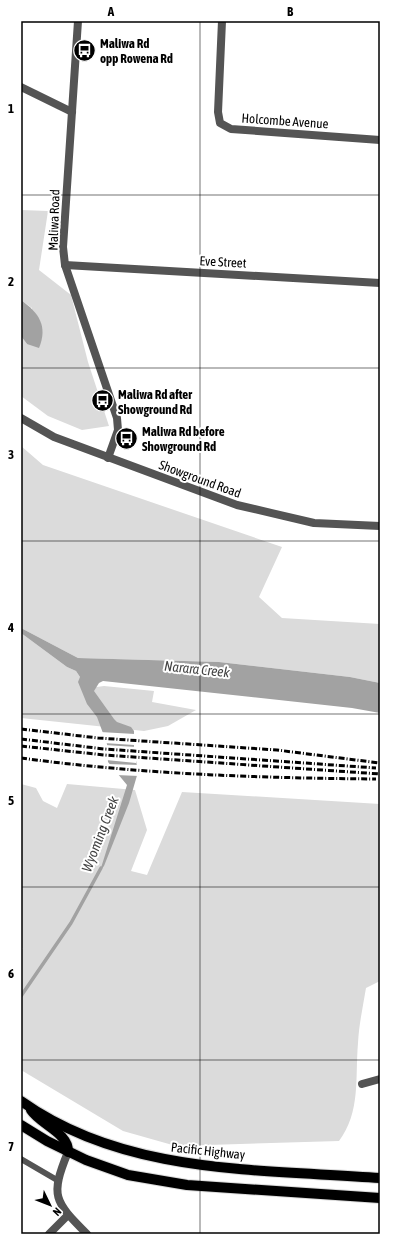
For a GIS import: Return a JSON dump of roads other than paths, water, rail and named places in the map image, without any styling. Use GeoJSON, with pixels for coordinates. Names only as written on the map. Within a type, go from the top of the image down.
{"type":"FeatureCollection","features":[{"type":"Feature","properties":{"kind":"main road"},"geometry":{"type":"LineString","coordinates":[[24,1103],[38,1118],[64,1138],[68,1145],[68,1152]]}},
{"type":"Feature","properties":{"kind":"main road","name":"Pacific Highway"},"geometry":{"type":"LineString","coordinates":[[24,1103],[68,1128],[92,1139],[134,1152],[190,1165],[380,1178]]}},
{"type":"Feature","properties":{"kind":"main road"},"geometry":{"type":"LineString","coordinates":[[21,1125],[68,1152],[105,1168],[128,1175],[187,1185],[380,1198]]}},
{"type":"Feature","properties":{"kind":"street","name":"Maliwa Road"},"geometry":{"type":"LineString","coordinates":[[78,21],[63,247],[65,265],[117,418],[118,430],[108,458]]}},
{"type":"Feature","properties":{"kind":"street","name":"Holcombe Avenue"},"geometry":{"type":"LineString","coordinates":[[222,21],[218,112],[220,122],[232,129],[380,140]]}},
{"type":"Feature","properties":{"kind":"street"},"geometry":{"type":"LineString","coordinates":[[21,88],[72,112]]}},
{"type":"Feature","properties":{"kind":"street","name":"Eve Street"},"geometry":{"type":"LineString","coordinates":[[65,265],[380,283]]}},
{"type":"Feature","properties":{"kind":"street","name":"Showground Road"},"geometry":{"type":"LineString","coordinates":[[21,418],[54,437],[237,505],[314,523],[380,526]]}},
{"type":"Feature","properties":{"kind":"street"},"geometry":{"type":"LineString","coordinates":[[362,1084],[380,1079]]}},
{"type":"Feature","properties":{"kind":"street"},"geometry":{"type":"LineString","coordinates":[[68,1152],[57,1180],[58,1196],[68,1215],[87,1234]]}},
{"type":"Feature","properties":{"kind":"street"},"geometry":{"type":"LineString","coordinates":[[49,1234],[68,1215]]}},
{"type":"Feature","properties":{"kind":"lane"},"geometry":{"type":"LineString","coordinates":[[21,1159],[57,1180]]}},
{"type":"Feature","properties":{"kind":"water"},"geometry":{"type":"Polygon","coordinates":[[[21,300],[33,310],[40,321],[43,333],[39,348],[27,344],[21,336],[21,300]]]}},
{"type":"Feature","properties":{"kind":"water","name":"Narara Creek"},"geometry":{"type":"Polygon","coordinates":[[[21,628],[78,658],[219,662],[350,677],[380,683],[380,713],[352,708],[103,681],[99,683],[94,691],[114,719],[117,722],[131,727],[134,731],[134,749],[138,772],[129,803],[104,866],[100,871],[127,785],[108,762],[107,744],[97,717],[87,704],[78,682],[80,677],[76,671],[67,667],[21,633],[21,628]]]}},
{"type":"Feature","properties":{"kind":"waterway","name":"Wyoming Creek"},"geometry":{"type":"LineString","coordinates":[[21,996],[71,923],[101,868]]}},
{"type":"Feature","properties":{"kind":"railway"},"geometry":{"type":"LineString","coordinates":[[21,729],[98,738],[277,750],[380,763]]}},
{"type":"Feature","properties":{"kind":"railway"},"geometry":{"type":"LineString","coordinates":[[21,739],[104,749],[376,768]]}},
{"type":"Feature","properties":{"kind":"railway"},"geometry":{"type":"LineString","coordinates":[[21,746],[104,755],[380,774]]}},
{"type":"Feature","properties":{"kind":"railway"},"geometry":{"type":"LineString","coordinates":[[21,758],[109,768],[198,774],[287,778],[376,779]]}},
{"type":"Feature","properties":{"kind":"place","name":"Maliwa Rd opp Rowena Rd"},"geometry":{"type":"Point","coordinates":[84,50]}},
{"type":"Feature","properties":{"kind":"place","name":"Maliwa Rd after Showground Rd"},"geometry":{"type":"Point","coordinates":[102,401]}},
{"type":"Feature","properties":{"kind":"place","name":"Maliwa Rd before Showground Rd"},"geometry":{"type":"Point","coordinates":[127,438]}}]}
